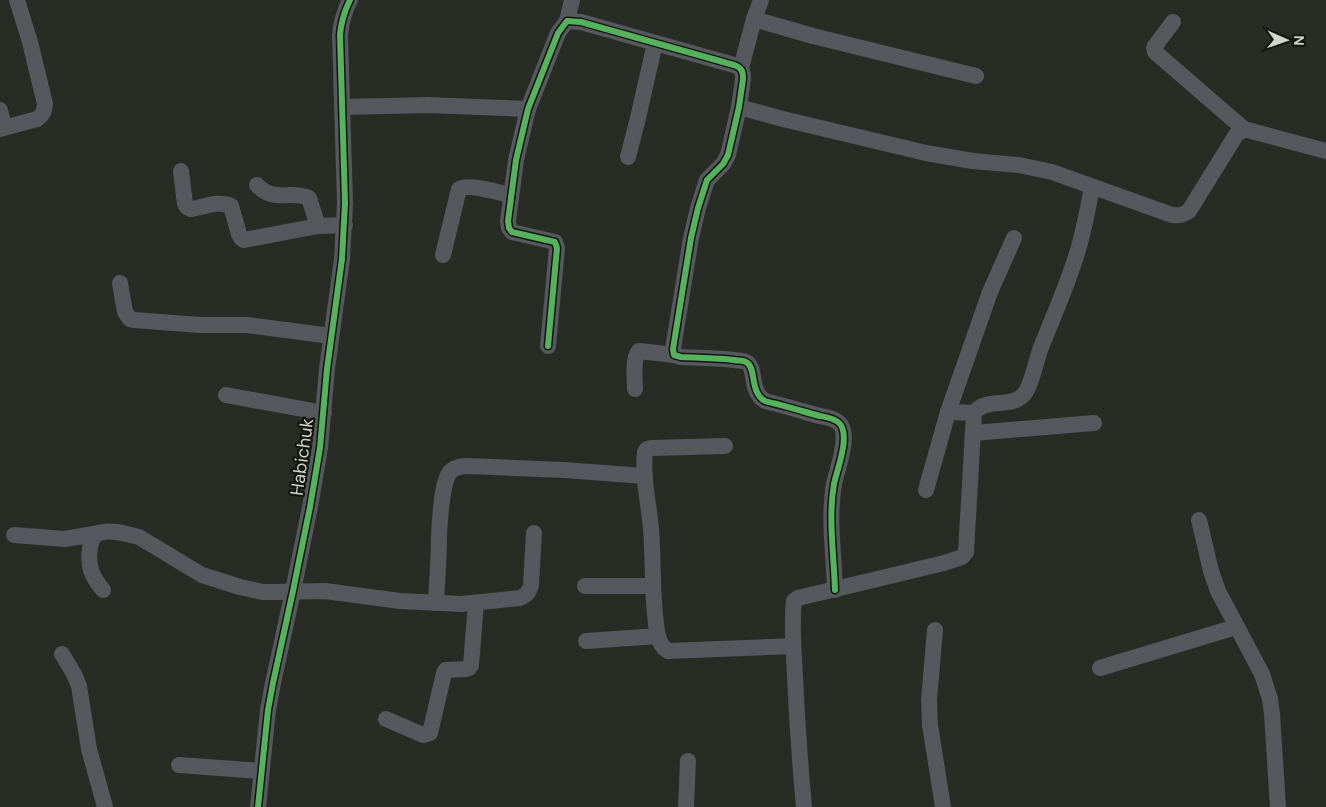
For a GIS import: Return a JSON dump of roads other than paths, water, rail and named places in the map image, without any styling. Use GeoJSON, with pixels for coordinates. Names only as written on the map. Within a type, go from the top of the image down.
{"type":"FeatureCollection","features":[{"type":"Feature","properties":{"kind":"street"},"geometry":{"type":"LineString","coordinates":[[0,110],[2,128],[37,119],[42,116],[44,111],[45,104],[30,42],[17,0]]}},
{"type":"Feature","properties":{"kind":"street","name":"Habichuk"},"geometry":{"type":"LineString","coordinates":[[258,807],[268,710],[310,507],[320,448],[342,260],[345,225],[340,35],[343,17],[350,0]]}},
{"type":"Feature","properties":{"kind":"street"},"geometry":{"type":"LineString","coordinates":[[548,346],[558,248],[554,242],[512,232],[508,221],[516,160],[528,109],[558,33],[567,21],[572,0]]}},
{"type":"Feature","properties":{"kind":"street"},"geometry":{"type":"LineString","coordinates":[[674,355],[675,332],[698,208],[707,180],[723,164],[728,155],[743,79],[741,68],[761,0]]}},
{"type":"Feature","properties":{"kind":"street"},"geometry":{"type":"LineString","coordinates":[[754,20],[976,76]]}},
{"type":"Feature","properties":{"kind":"street"},"geometry":{"type":"LineString","coordinates":[[567,21],[581,22],[741,68]]}},
{"type":"Feature","properties":{"kind":"street"},"geometry":{"type":"LineString","coordinates":[[1173,22],[1155,46],[1155,52],[1244,129],[1326,151]]}},
{"type":"Feature","properties":{"kind":"street"},"geometry":{"type":"LineString","coordinates":[[628,156],[654,43]]}},
{"type":"Feature","properties":{"kind":"street"},"geometry":{"type":"LineString","coordinates":[[343,107],[428,105],[528,109]]}},
{"type":"Feature","properties":{"kind":"street"},"geometry":{"type":"LineString","coordinates":[[738,106],[783,119],[926,153],[966,160],[1020,165],[1052,172],[1172,215],[1183,215],[1189,211],[1236,135],[1244,129]]}},
{"type":"Feature","properties":{"kind":"street"},"geometry":{"type":"LineString","coordinates":[[181,171],[187,208],[191,209],[218,203],[231,206],[241,238],[244,240],[318,226],[345,225]]}},
{"type":"Feature","properties":{"kind":"street"},"geometry":{"type":"LineString","coordinates":[[257,185],[270,194],[309,198],[318,226]]}},
{"type":"Feature","properties":{"kind":"street"},"geometry":{"type":"LineString","coordinates":[[443,256],[459,189],[470,187],[511,196]]}},
{"type":"Feature","properties":{"kind":"street"},"geometry":{"type":"LineString","coordinates":[[804,807],[793,646],[794,601],[798,598],[944,563],[962,557],[966,552],[974,413],[984,405],[1014,401],[1021,398],[1026,392],[1076,255],[1092,187]]}},
{"type":"Feature","properties":{"kind":"street"},"geometry":{"type":"LineString","coordinates":[[926,490],[948,412],[990,292],[1014,238]]}},
{"type":"Feature","properties":{"kind":"street"},"geometry":{"type":"LineString","coordinates":[[120,283],[125,312],[130,319],[134,320],[200,325],[247,325],[332,336]]}},
{"type":"Feature","properties":{"kind":"street"},"geometry":{"type":"LineString","coordinates":[[635,389],[635,360],[636,354],[639,351],[681,357],[744,361],[751,367],[755,388],[763,399],[839,422],[844,430],[845,441],[834,486],[832,514],[835,590]]}},
{"type":"Feature","properties":{"kind":"street"},"geometry":{"type":"LineString","coordinates":[[226,396],[324,413]]}},
{"type":"Feature","properties":{"kind":"street"},"geometry":{"type":"LineString","coordinates":[[948,412],[974,413]]}},
{"type":"Feature","properties":{"kind":"street"},"geometry":{"type":"LineString","coordinates":[[974,434],[1094,423]]}},
{"type":"Feature","properties":{"kind":"street"},"geometry":{"type":"LineString","coordinates":[[724,446],[651,448],[645,452],[645,476],[651,527],[653,586],[658,636],[663,648],[668,651],[793,646]]}},
{"type":"Feature","properties":{"kind":"street"},"geometry":{"type":"LineString","coordinates":[[436,603],[442,501],[448,474],[454,468],[468,466],[564,470],[645,476]]}},
{"type":"Feature","properties":{"kind":"street"},"geometry":{"type":"LineString","coordinates":[[1199,520],[1214,582],[1262,674],[1270,699],[1278,807]]}},
{"type":"Feature","properties":{"kind":"street"},"geometry":{"type":"LineString","coordinates":[[14,535],[64,538],[109,532],[139,537],[202,575],[263,592],[326,591],[400,601],[476,603],[526,596],[531,585],[534,533]]}},
{"type":"Feature","properties":{"kind":"street"},"geometry":{"type":"LineString","coordinates":[[99,533],[94,537],[89,558],[90,569],[104,590]]}},
{"type":"Feature","properties":{"kind":"street"},"geometry":{"type":"LineString","coordinates":[[585,586],[653,586]]}},
{"type":"Feature","properties":{"kind":"street"},"geometry":{"type":"LineString","coordinates":[[386,719],[423,734],[430,733],[444,673],[446,670],[466,669],[471,665],[476,603]]}},
{"type":"Feature","properties":{"kind":"street"},"geometry":{"type":"LineString","coordinates":[[1100,668],[1236,627]]}},
{"type":"Feature","properties":{"kind":"street"},"geometry":{"type":"LineString","coordinates":[[935,630],[930,693],[930,725],[943,807]]}},
{"type":"Feature","properties":{"kind":"street"},"geometry":{"type":"LineString","coordinates":[[586,641],[658,636]]}},
{"type":"Feature","properties":{"kind":"street"},"geometry":{"type":"LineString","coordinates":[[62,654],[79,686],[89,748],[105,807]]}},
{"type":"Feature","properties":{"kind":"street"},"geometry":{"type":"LineString","coordinates":[[686,807],[688,761]]}},
{"type":"Feature","properties":{"kind":"street"},"geometry":{"type":"LineString","coordinates":[[179,765],[262,771]]}}]}
